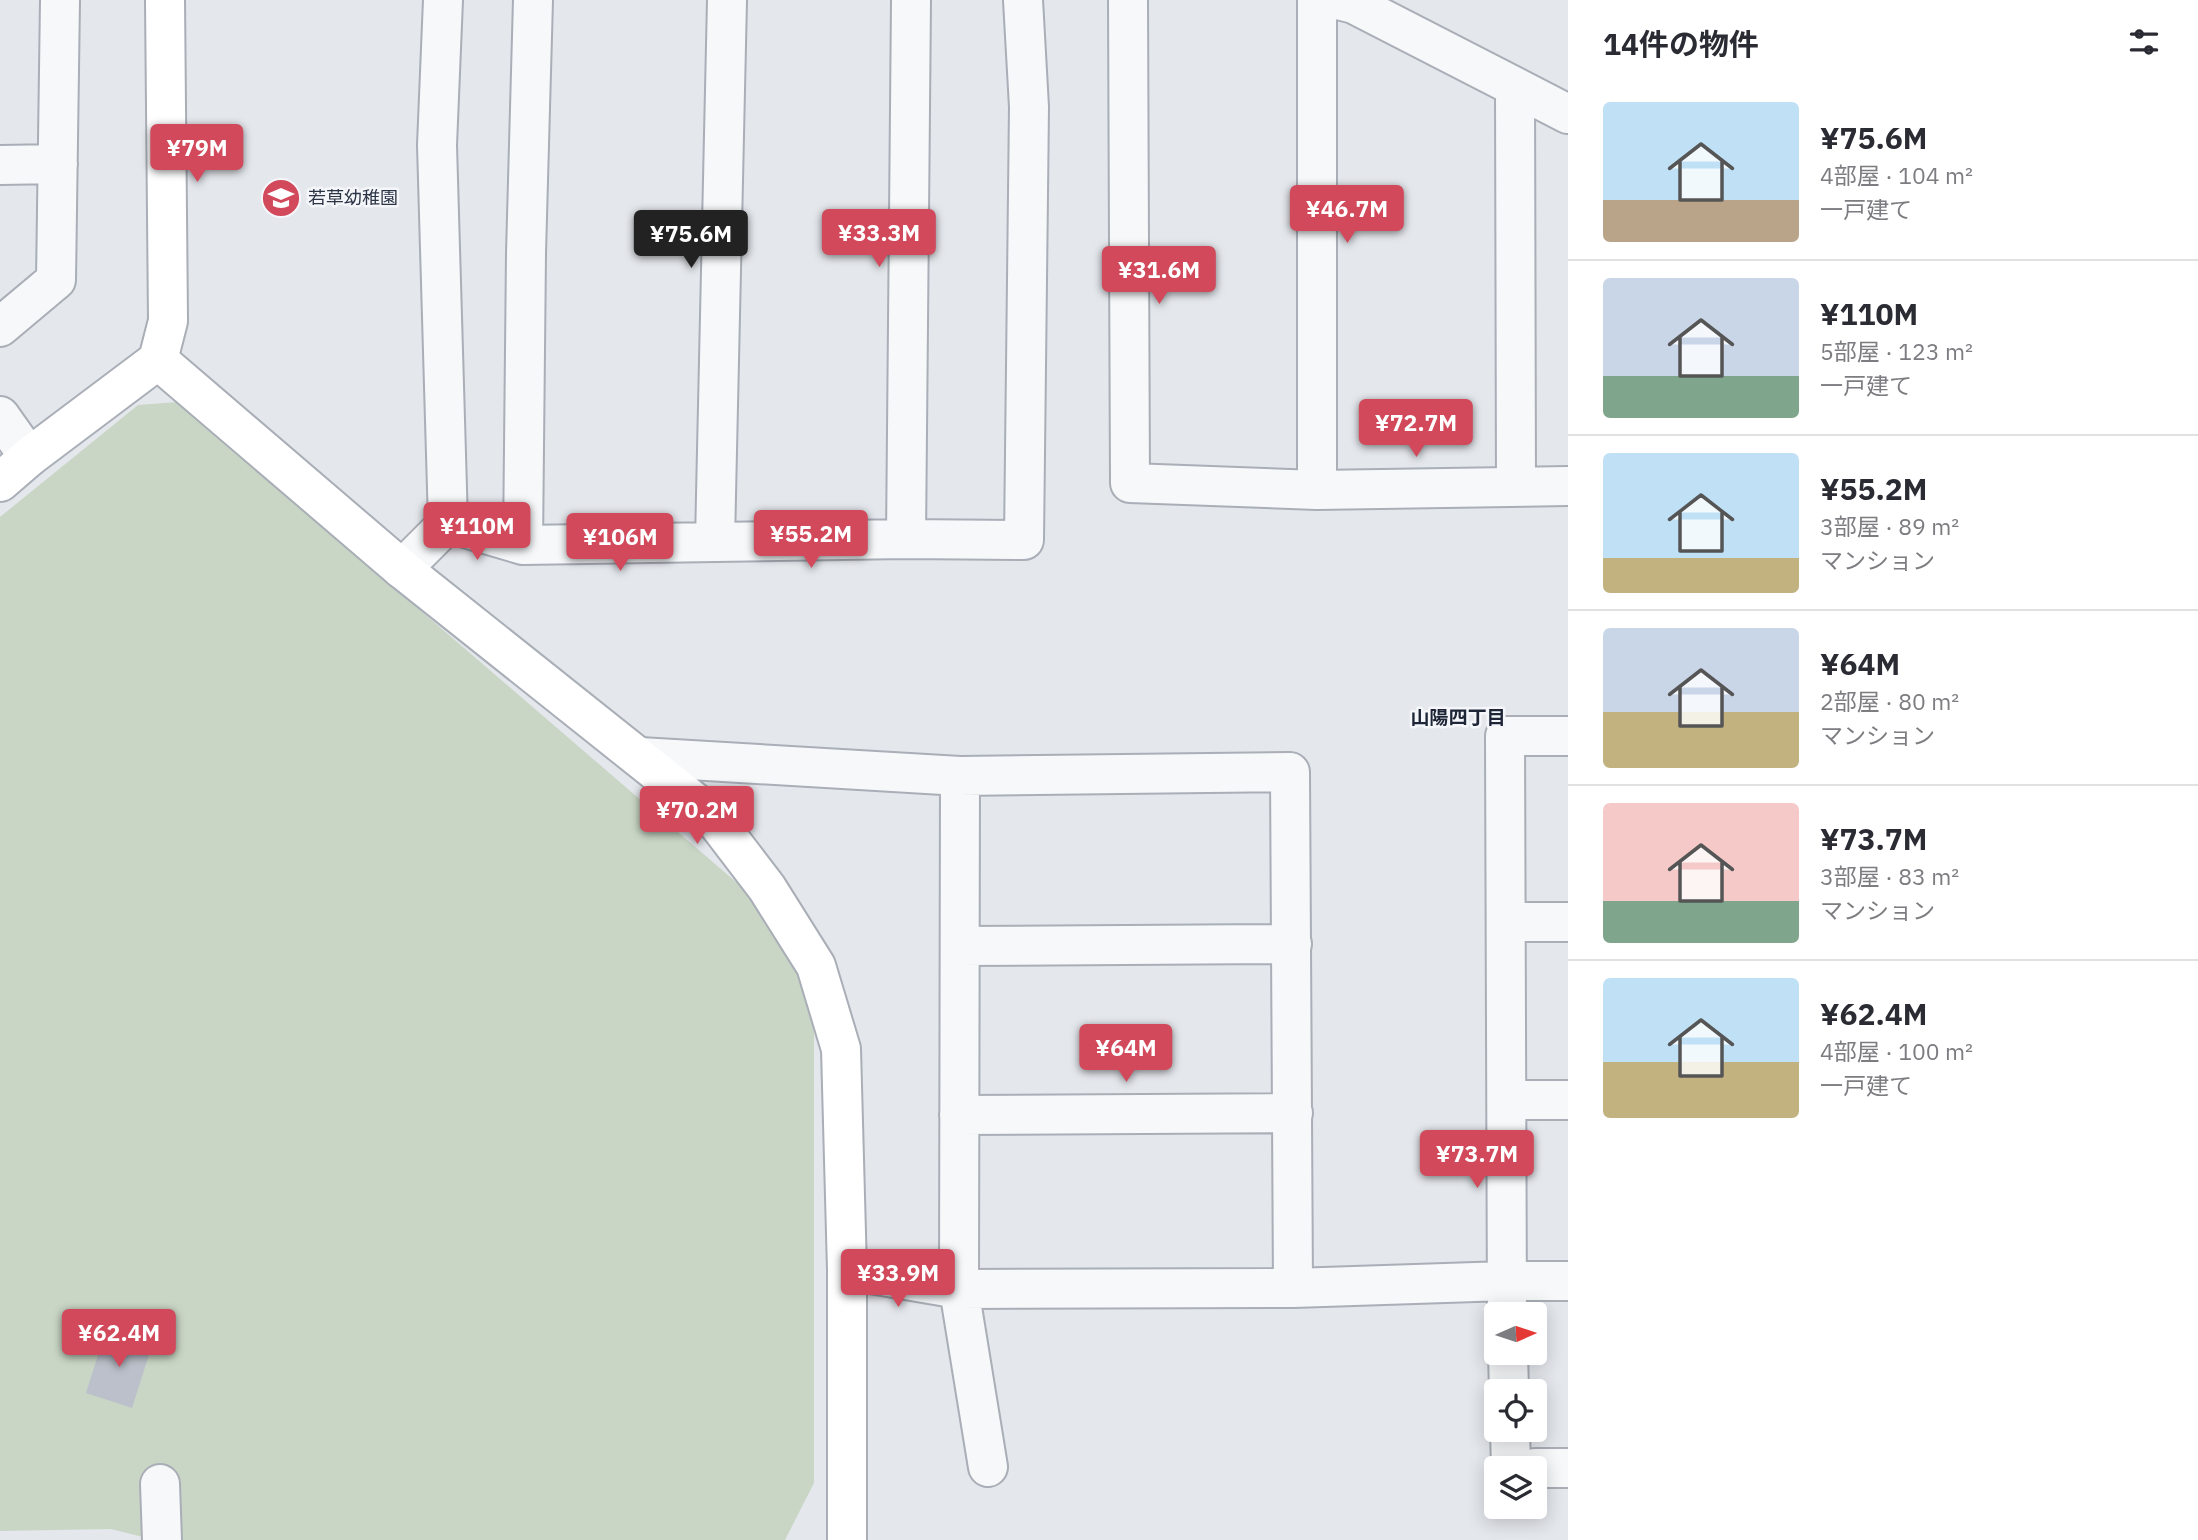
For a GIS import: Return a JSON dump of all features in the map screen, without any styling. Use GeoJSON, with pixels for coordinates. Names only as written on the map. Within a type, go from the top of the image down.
{"type":"FeatureCollection","features":[{"type":"Feature","properties":{"kind":"street"},"geometry":{"type":"LineString","coordinates":[[0,327],[56,280],[60,0]]}},
{"type":"Feature","properties":{"kind":"street"},"geometry":{"type":"LineString","coordinates":[[0,482],[158,360],[168,321],[165,0]]}},
{"type":"Feature","properties":{"kind":"street"},"geometry":{"type":"LineString","coordinates":[[402,569],[449,523],[437,145],[443,0]]}},
{"type":"Feature","properties":{"kind":"street"},"geometry":{"type":"LineString","coordinates":[[523,545],[526,253],[533,0]]}},
{"type":"Feature","properties":{"kind":"street"},"geometry":{"type":"LineString","coordinates":[[715,541],[727,0]]}},
{"type":"Feature","properties":{"kind":"street"},"geometry":{"type":"LineString","coordinates":[[906,539],[911,0]]}},
{"type":"Feature","properties":{"kind":"street"},"geometry":{"type":"LineString","coordinates":[[449,523],[523,545],[906,539],[1024,540],[1028,107],[1023,0]]}},
{"type":"Feature","properties":{"kind":"street"},"geometry":{"type":"LineString","coordinates":[[1128,0],[1130,482],[1317,490],[1568,486]]}},
{"type":"Feature","properties":{"kind":"street"},"geometry":{"type":"LineString","coordinates":[[1317,0],[1317,490]]}},
{"type":"Feature","properties":{"kind":"street"},"geometry":{"type":"LineString","coordinates":[[1338,0],[1354,4],[1568,114]]}},
{"type":"Feature","properties":{"kind":"street"},"geometry":{"type":"LineString","coordinates":[[1515,87],[1516,487]]}},
{"type":"Feature","properties":{"kind":"street"},"geometry":{"type":"LineString","coordinates":[[0,165],[58,164]]}},
{"type":"Feature","properties":{"kind":"street"},"geometry":{"type":"LineString","coordinates":[[158,360],[402,569],[712,816],[767,888],[816,966],[841,1049],[847,1270],[847,1540]]}},
{"type":"Feature","properties":{"kind":"street"},"geometry":{"type":"LineString","coordinates":[[0,416],[29,457]]}},
{"type":"Feature","properties":{"kind":"street"},"geometry":{"type":"LineString","coordinates":[[1507,1298],[1505,737],[1568,736]]}},
{"type":"Feature","properties":{"kind":"street"},"geometry":{"type":"LineString","coordinates":[[640,757],[960,776],[1290,772],[1293,1288]]}},
{"type":"Feature","properties":{"kind":"street"},"geometry":{"type":"LineString","coordinates":[[960,776],[959,1289],[988,1467]]}},
{"type":"Feature","properties":{"kind":"street"},"geometry":{"type":"LineString","coordinates":[[1507,922],[1568,922]]}},
{"type":"Feature","properties":{"kind":"street"},"geometry":{"type":"LineString","coordinates":[[960,946],[1292,944]]}},
{"type":"Feature","properties":{"kind":"street"},"geometry":{"type":"LineString","coordinates":[[1507,1100],[1568,1100]]}},
{"type":"Feature","properties":{"kind":"street"},"geometry":{"type":"LineString","coordinates":[[960,1115],[1293,1113]]}},
{"type":"Feature","properties":{"kind":"street"},"geometry":{"type":"LineString","coordinates":[[847,1270],[959,1289],[1293,1288],[1507,1298],[1568,1281]]}},
{"type":"Feature","properties":{"kind":"street"},"geometry":{"type":"LineString","coordinates":[[1547,1468],[1568,1468]]}},
{"type":"Feature","properties":{"kind":"street"},"geometry":{"type":"LineString","coordinates":[[160,1484],[162,1540]]}},
{"type":"Feature","properties":{"kind":"green space"},"geometry":{"type":"Polygon","coordinates":[[[178,402],[743,888],[789,945],[814,1031],[814,1483],[785,1540],[155,1540],[111,1529],[0,1531],[0,517],[138,405],[178,402]]]}},
{"type":"Feature","properties":{"kind":"building"},"geometry":{"type":"Polygon","coordinates":[[[106,1330],[152,1345],[132,1408],[86,1393],[106,1330]]]}},
{"type":"Feature","properties":{"kind":"place","name":"若草幼稚園"},"geometry":{"type":"Point","coordinates":[281,198]}},
{"type":"Feature","properties":{"kind":"district","name":"山陽四丁目"},"geometry":{"type":"Point","coordinates":[1458,717]}}]}
